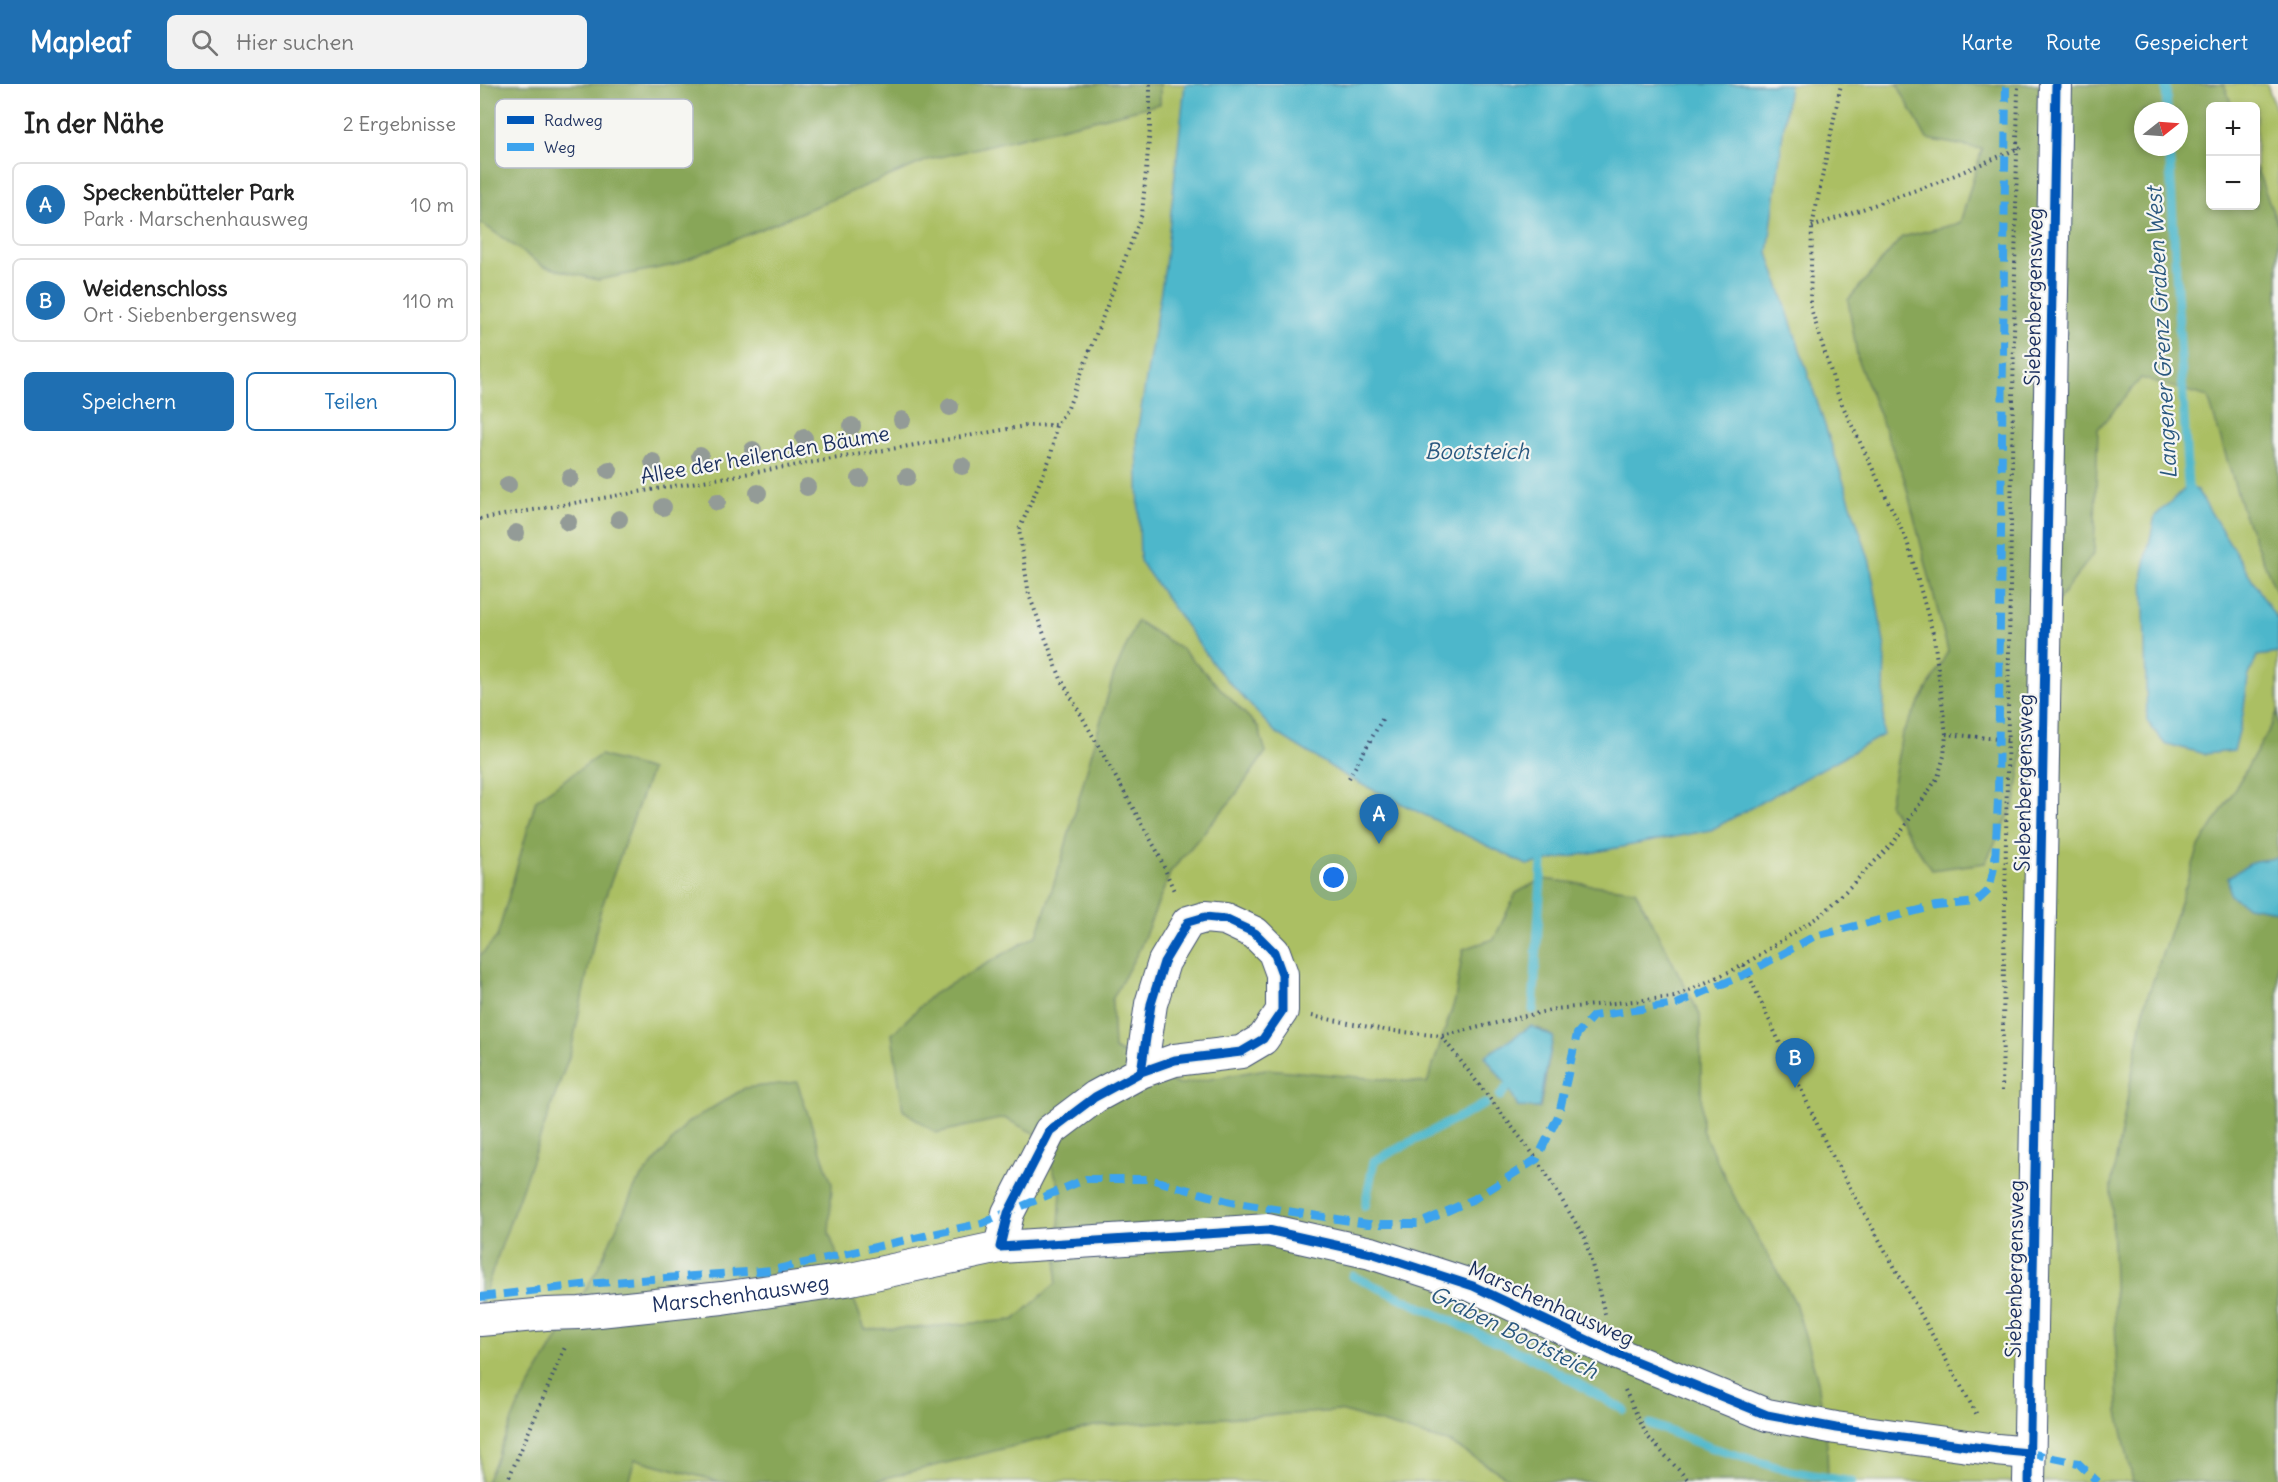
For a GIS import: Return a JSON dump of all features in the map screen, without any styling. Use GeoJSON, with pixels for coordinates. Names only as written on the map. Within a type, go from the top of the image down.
{"type":"FeatureCollection","features":[{"type":"Feature","properties":{"kind":"street","name":"Siebenbergensweg"},"geometry":{"type":"LineString","coordinates":[[2029,1467],[2056,84]]}},
{"type":"Feature","properties":{"kind":"street"},"geometry":{"type":"LineString","coordinates":[[1000,1247],[1008,1213],[1050,1131],[1095,1097],[1141,1072],[1175,1060],[1241,1052],[1263,1039],[1282,1011],[1282,974],[1274,952],[1255,933],[1225,919],[1205,916],[1188,922],[1164,962],[1151,1004],[1141,1072]]}},
{"type":"Feature","properties":{"kind":"street","name":"Marschenhausweg"},"geometry":{"type":"LineString","coordinates":[[480,1320],[580,1313],[722,1298],[846,1280],[1000,1247],[1268,1230],[1371,1253],[1473,1286],[1612,1352],[1767,1415],[1836,1428],[1997,1450],[2029,1467]]}},
{"type":"Feature","properties":{"kind":"path"},"geometry":{"type":"LineString","coordinates":[[1150,84],[1150,129],[1142,214],[1068,408],[1056,425],[1051,456],[1019,530],[1029,595],[1061,678],[1157,851],[1188,922]]}},
{"type":"Feature","properties":{"kind":"path"},"geometry":{"type":"LineString","coordinates":[[1282,1011],[1385,1030],[1442,1036],[1555,1009],[1674,997],[1744,965],[1824,913],[1894,842],[1938,777],[1944,756],[1946,734],[1934,637],[1907,542],[1839,398],[1810,305],[1812,227],[1841,84]]}},
{"type":"Feature","properties":{"kind":"path"},"geometry":{"type":"LineString","coordinates":[[2002,1095],[2015,149],[2018,84]]}},
{"type":"Feature","properties":{"kind":"path"},"geometry":{"type":"LineString","coordinates":[[1812,227],[1936,183],[2055,133]]}},
{"type":"Feature","properties":{"kind":"path"},"geometry":{"type":"LineString","coordinates":[[1349,778],[1384,717]]}},
{"type":"Feature","properties":{"kind":"path"},"geometry":{"type":"LineString","coordinates":[[1946,734],[2043,743]]}},
{"type":"Feature","properties":{"kind":"path"},"geometry":{"type":"LineString","coordinates":[[1744,965],[1828,1148],[1997,1450]]}},
{"type":"Feature","properties":{"kind":"path"},"geometry":{"type":"LineString","coordinates":[[1442,1036],[1537,1159],[1585,1238],[1621,1381],[1647,1436],[1690,1482]]}},
{"type":"Feature","properties":{"kind":"path"},"geometry":{"type":"LineString","coordinates":[[507,1482],[580,1313]]}},
{"type":"Feature","properties":{"kind":"green space"},"geometry":{"type":"Polygon","coordinates":[[[480,84],[2267,84],[2278,115],[2278,1482],[480,1482],[480,84]]]}},
{"type":"Feature","properties":{"kind":"green space"},"geometry":{"type":"Polygon","coordinates":[[[480,84],[1160,84],[1160,104],[928,160],[674,265],[598,280],[543,266],[480,222],[480,84]]]}},
{"type":"Feature","properties":{"kind":"green space"},"geometry":{"type":"Polygon","coordinates":[[[1897,84],[2224,84],[2231,102],[2206,102],[2206,210],[2260,210],[2260,178],[2278,225],[2278,596],[2243,512],[2208,397],[2141,378],[2098,429],[2094,553],[2042,622],[2015,803],[1985,863],[1931,870],[1889,804],[1902,734],[1948,651],[1904,478],[1858,361],[1848,300],[1902,237],[1960,223],[1982,149],[1927,139],[1897,84]]]}},
{"type":"Feature","properties":{"kind":"green space"},"geometry":{"type":"Polygon","coordinates":[[[1137,621],[1183,650],[1258,727],[1266,752],[1234,797],[1171,871],[1140,948],[1112,1000],[1114,1049],[1178,1085],[1266,1069],[1427,1083],[1455,1000],[1463,949],[1494,939],[1516,893],[1542,879],[1635,890],[1700,1015],[1702,1130],[1738,1204],[1795,1302],[1818,1381],[1827,1444],[1828,1482],[1515,1482],[1450,1443],[1340,1411],[1094,1426],[870,1482],[721,1482],[635,1459],[628,1482],[486,1482],[519,1404],[597,1270],[637,1183],[687,1123],[745,1088],[797,1082],[832,1184],[829,1233],[865,1329],[913,1328],[1014,1320],[1056,1283],[1061,1190],[1040,1136],[1004,1118],[936,1133],[903,1110],[892,1034],[933,994],[1037,935],[1061,862],[1113,677],[1137,621]],[[1538,1028],[1485,1056],[1508,1087],[1518,1107],[1540,1108],[1553,1037],[1538,1028]]]}},
{"type":"Feature","properties":{"kind":"green space"},"geometry":{"type":"Polygon","coordinates":[[[2278,709],[2278,1482],[2133,1482],[2118,1412],[2111,1186],[2145,1004],[2199,847],[2272,725],[2278,709]]]}},
{"type":"Feature","properties":{"kind":"green space"},"geometry":{"type":"Polygon","coordinates":[[[600,755],[651,770],[600,912],[571,1051],[480,1306],[480,956],[497,937],[536,800],[600,755]]]}},
{"type":"Feature","properties":{"kind":"water","name":"Bootsteich"},"geometry":{"type":"Polygon","coordinates":[[[1185,84],[1789,84],[1768,253],[1870,562],[1885,649],[1883,735],[1711,830],[1527,865],[1349,778],[1275,732],[1216,668],[1140,561],[1137,433],[1165,266],[1185,84]]]}},
{"type":"Feature","properties":{"kind":"water"},"geometry":{"type":"Polygon","coordinates":[[[2188,486],[2197,490],[2278,621],[2278,653],[2257,656],[2248,678],[2243,715],[2234,751],[2204,754],[2164,743],[2147,721],[2143,573],[2155,516],[2188,486]]]}},
{"type":"Feature","properties":{"kind":"water"},"geometry":{"type":"Polygon","coordinates":[[[2278,858],[2278,911],[2247,906],[2230,895],[2228,877],[2255,861],[2278,858]]]}},
{"type":"Feature","properties":{"kind":"water"},"geometry":{"type":"Polygon","coordinates":[[[1531,1026],[1553,1037],[1539,1108],[1518,1107],[1508,1087],[1485,1056],[1531,1026]]]}},
{"type":"Feature","properties":{"kind":"waterway","name":"Langener Grenz Graben West"},"geometry":{"type":"LineString","coordinates":[[2166,84],[2167,102]]}},
{"type":"Feature","properties":{"kind":"waterway","name":"Langener Grenz Graben West"},"geometry":{"type":"LineString","coordinates":[[2170,156],[2188,486],[2192,496]]}},
{"type":"Feature","properties":{"kind":"waterway","name":"Graben Bootsteich"},"geometry":{"type":"LineString","coordinates":[[1533,1010],[1542,862]]}},
{"type":"Feature","properties":{"kind":"waterway","name":"Graben Bootsteich"},"geometry":{"type":"LineString","coordinates":[[1500,1096],[1515,1077]]}},
{"type":"Feature","properties":{"kind":"waterway","name":"Graben Bootsteich"},"geometry":{"type":"LineString","coordinates":[[1365,1206],[1374,1161],[1485,1104]]}},
{"type":"Feature","properties":{"kind":"waterway","name":"Graben Bootsteich"},"geometry":{"type":"LineString","coordinates":[[1353,1276],[1534,1359],[1624,1410]]}},
{"type":"Feature","properties":{"kind":"waterway","name":"Graben Bootsteich"},"geometry":{"type":"LineString","coordinates":[[1650,1424],[1712,1448],[1790,1471],[1852,1482]]}},
{"type":"Feature","properties":{"kind":"marked path"},"geometry":{"type":"LineString","coordinates":[[480,1297],[599,1283],[773,1270],[982,1223],[1086,1179],[1150,1179],[1231,1202],[1368,1224],[1418,1224],[1474,1199],[1537,1159],[1559,1114],[1577,1034],[1593,1016],[1676,1004],[1748,973],[1815,936],[1936,906],[1976,902],[1989,890],[1995,863],[1998,798],[2006,84]]}},
{"type":"Feature","properties":{"kind":"marked path"},"geometry":{"type":"LineString","coordinates":[[2029,1453],[2078,1463],[2098,1482]]}},
{"type":"Feature","properties":{"kind":"cycle path"},"geometry":{"type":"LineString","coordinates":[[2029,1482],[2056,84]]}},
{"type":"Feature","properties":{"kind":"cycle path"},"geometry":{"type":"LineString","coordinates":[[1141,1072],[1151,1004],[1164,962],[1188,922],[1205,917],[1225,919],[1255,933],[1274,952],[1282,974],[1282,1011],[1263,1039],[1241,1052],[1175,1060],[1141,1072],[1095,1097],[1050,1131],[1008,1213],[1000,1247],[1268,1230],[1371,1253],[1473,1286],[1613,1352],[1767,1415],[1836,1428],[2029,1453]]}},
{"type":"Feature","properties":{"kind":"place","name":"Speckenbütteler Park"},"geometry":{"type":"Point","coordinates":[1379,844]}},
{"type":"Feature","properties":{"kind":"place","name":"Weidenschloss"},"geometry":{"type":"Point","coordinates":[1795,1088]}}]}
